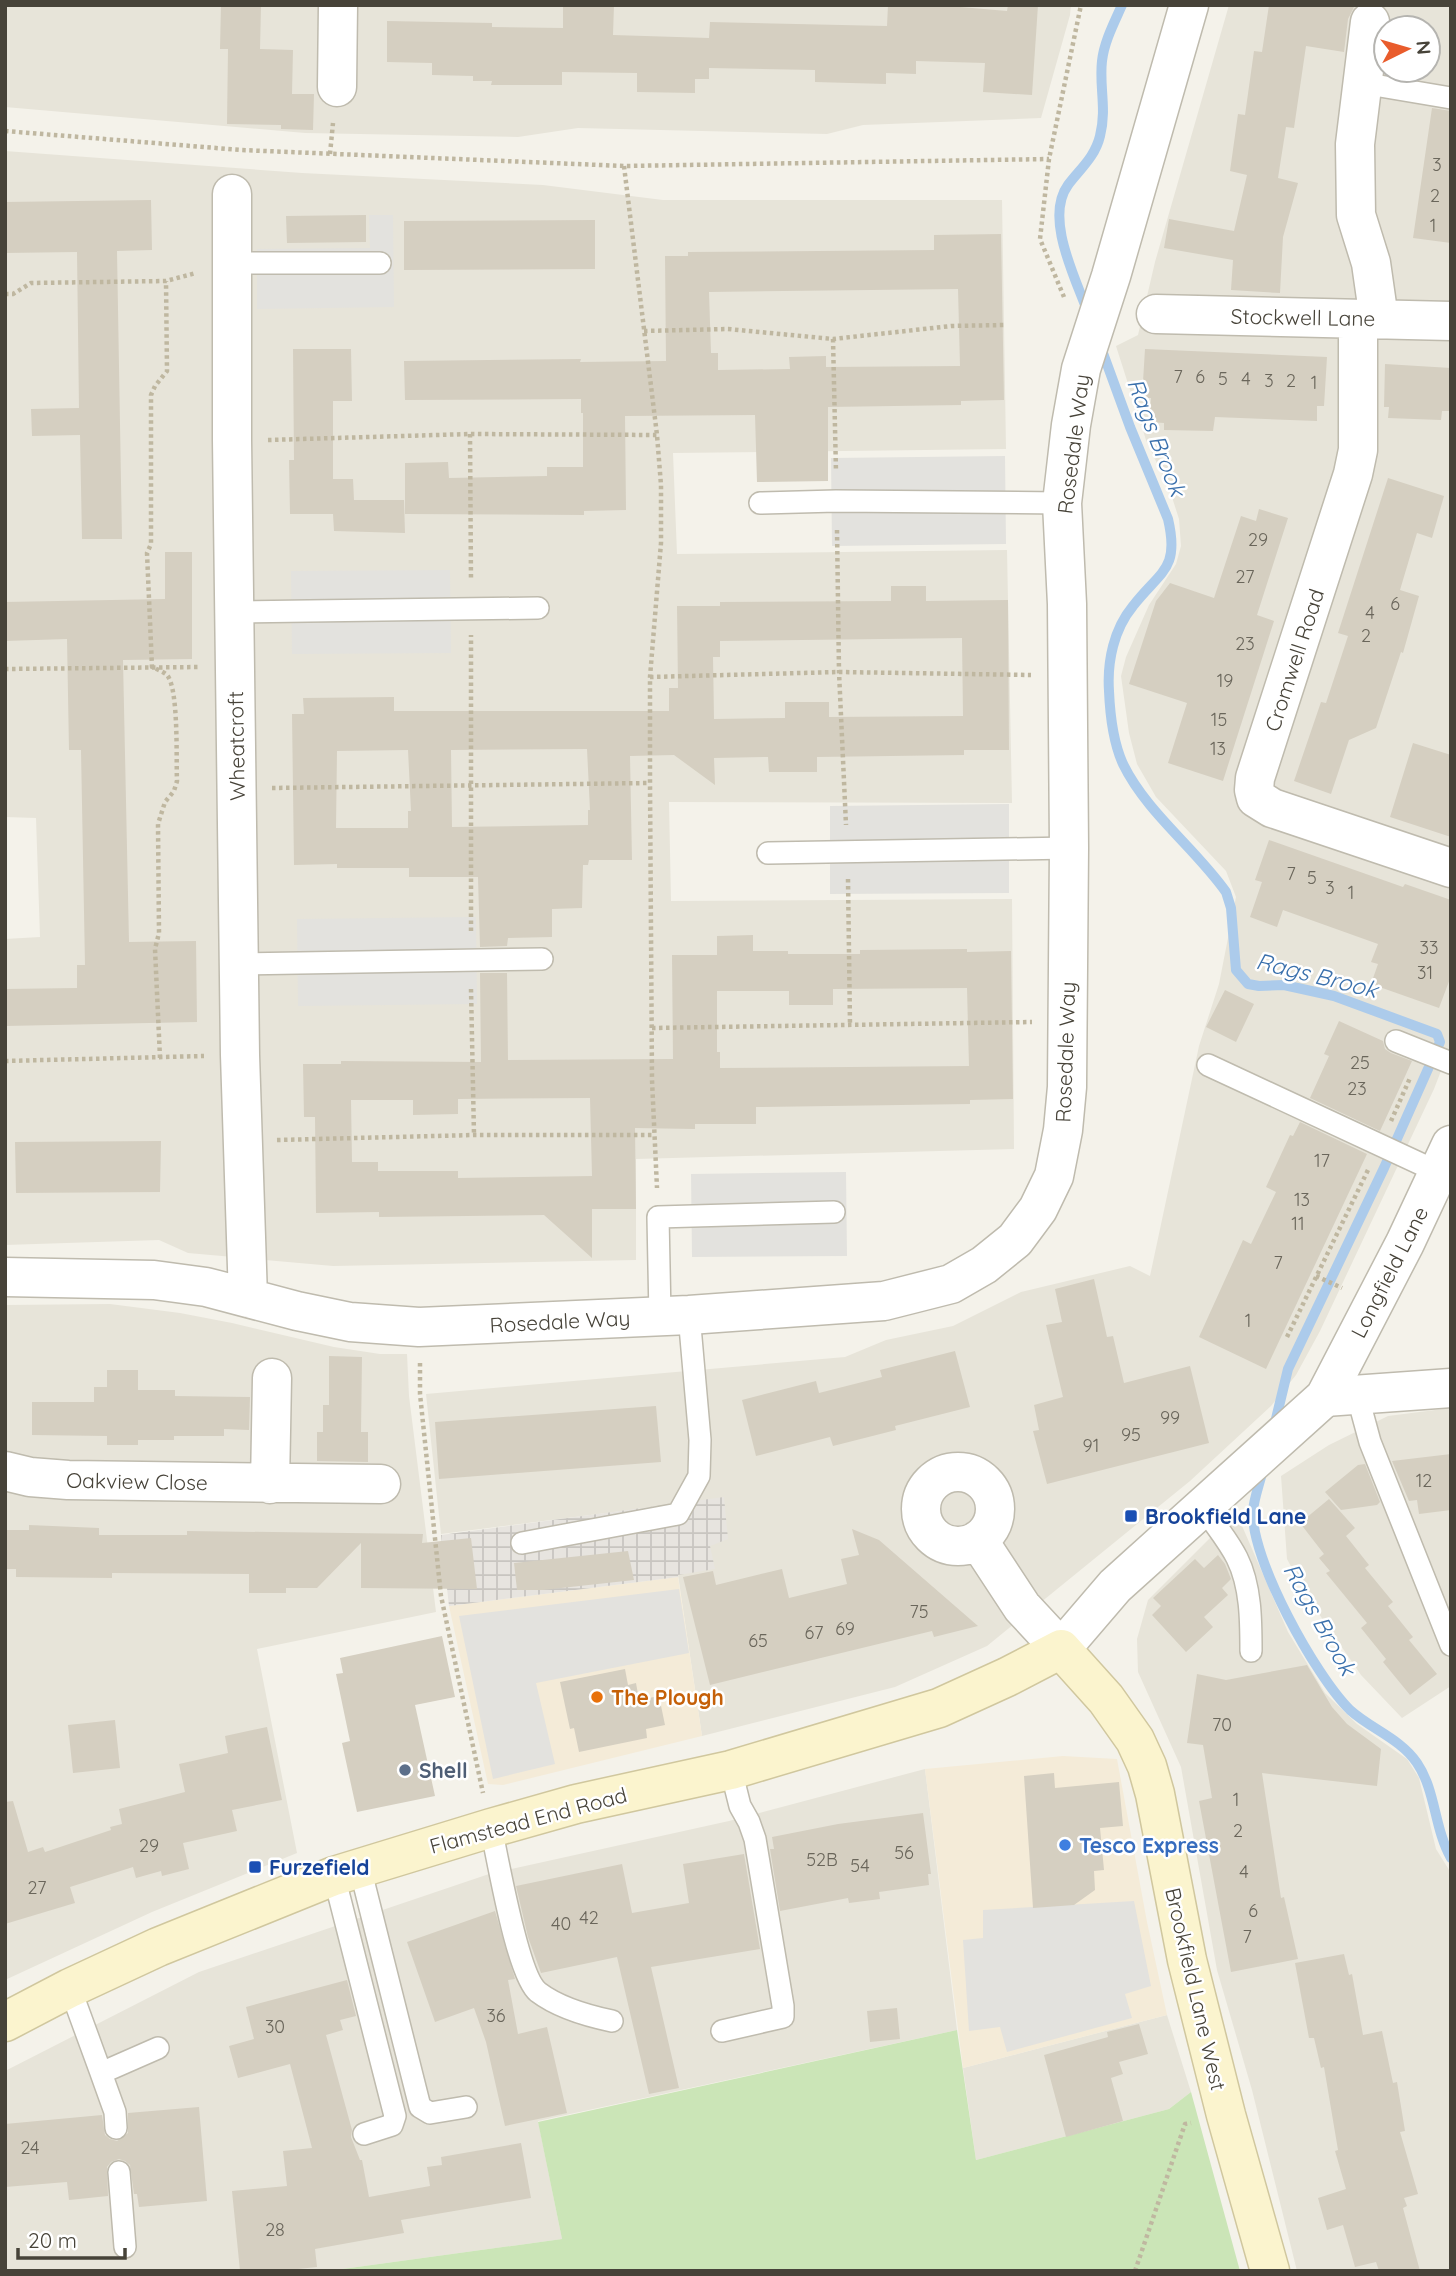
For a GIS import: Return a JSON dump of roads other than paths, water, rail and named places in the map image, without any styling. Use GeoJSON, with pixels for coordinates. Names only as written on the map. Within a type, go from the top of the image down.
{"type":"FeatureCollection","features":[{"type":"Feature","properties":{"kind":"main road","name":"Flamstead End Road"},"geometry":{"type":"LineString","coordinates":[[5,2022],[158,1947],[347,1872],[576,1804],[731,1770],[939,1708],[1061,1649]]}},
{"type":"Feature","properties":{"kind":"main road","name":"Brookfield Lane West"},"geometry":{"type":"LineString","coordinates":[[1061,1649],[1121,1720],[1135,1740],[1147,1766],[1155,1794],[1187,1959],[1226,2115],[1270,2271]]}},
{"type":"Feature","properties":{"kind":"street"},"geometry":{"type":"LineString","coordinates":[[337,87],[338,5]]}},
{"type":"Feature","properties":{"kind":"street","name":"Rosedale Way"},"geometry":{"type":"LineString","coordinates":[[5,1277],[154,1280],[206,1287],[350,1322],[419,1327],[674,1315],[884,1301],[951,1284],[984,1265],[1015,1240],[1038,1209],[1054,1176],[1068,1087],[1069,848],[1062,503],[1071,425],[1081,369],[1111,276],[1189,5]]}},
{"type":"Feature","properties":{"kind":"street"},"geometry":{"type":"LineString","coordinates":[[1369,319],[1371,263],[1356,215],[1355,144],[1370,22]]}},
{"type":"Feature","properties":{"kind":"street","name":"Wheatcroft"},"geometry":{"type":"LineString","coordinates":[[232,194],[236,788],[240,1055],[248,1298]]}},
{"type":"Feature","properties":{"kind":"street","name":"Stockwell Lane"},"geometry":{"type":"LineString","coordinates":[[1156,314],[1451,321]]}},
{"type":"Feature","properties":{"kind":"street","name":"Cromwell Road"},"geometry":{"type":"LineString","coordinates":[[1369,319],[1358,450],[1353,474],[1255,778],[1254,790],[1256,798],[1272,808],[1451,867]]}},
{"type":"Feature","properties":{"kind":"street","name":"Longfield Lane"},"geometry":{"type":"LineString","coordinates":[[1327,1404],[1405,1243],[1431,1158]]}},
{"type":"Feature","properties":{"kind":"street"},"geometry":{"type":"LineString","coordinates":[[270,1484],[272,1378]]}},
{"type":"Feature","properties":{"kind":"street"},"geometry":{"type":"LineString","coordinates":[[978,1540],[1022,1607],[1061,1649],[1115,1586],[1232,1481],[1327,1404],[1451,1388]]}},
{"type":"Feature","properties":{"kind":"street","name":"Oakview Close"},"geometry":{"type":"LineString","coordinates":[[5,1471],[30,1478],[68,1480],[381,1484]]}},
{"type":"Feature","properties":{"kind":"lane"},"geometry":{"type":"LineString","coordinates":[[1362,82],[1451,98]]}},
{"type":"Feature","properties":{"kind":"lane"},"geometry":{"type":"LineString","coordinates":[[232,263],[380,262]]}},
{"type":"Feature","properties":{"kind":"lane"},"geometry":{"type":"LineString","coordinates":[[760,503],[1062,503]]}},
{"type":"Feature","properties":{"kind":"lane"},"geometry":{"type":"LineString","coordinates":[[235,612],[538,608]]}},
{"type":"Feature","properties":{"kind":"lane"},"geometry":{"type":"LineString","coordinates":[[768,853],[1069,848]]}},
{"type":"Feature","properties":{"kind":"lane"},"geometry":{"type":"LineString","coordinates":[[239,964],[542,960]]}},
{"type":"Feature","properties":{"kind":"lane"},"geometry":{"type":"LineString","coordinates":[[1396,1041],[1450,1063]]}},
{"type":"Feature","properties":{"kind":"lane"},"geometry":{"type":"LineString","coordinates":[[1208,1065],[1381,1146],[1431,1158]]}},
{"type":"Feature","properties":{"kind":"lane"},"geometry":{"type":"LineString","coordinates":[[522,1543],[678,1514],[699,1476],[700,1440],[674,1315],[658,1217],[834,1212]]}},
{"type":"Feature","properties":{"kind":"lane"},"geometry":{"type":"LineString","coordinates":[[1327,1404],[1370,1442],[1451,1645]]}},
{"type":"Feature","properties":{"kind":"lane"},"geometry":{"type":"LineString","coordinates":[[1203,1507],[1237,1557],[1245,1578],[1251,1624],[1251,1651]]}},
{"type":"Feature","properties":{"kind":"lane"},"geometry":{"type":"LineString","coordinates":[[722,2031],[783,2017],[755,1839],[740,1807],[731,1770]]}},
{"type":"Feature","properties":{"kind":"lane"},"geometry":{"type":"LineString","coordinates":[[491,1828],[523,1968],[536,1990],[587,2016],[612,2021]]}},
{"type":"Feature","properties":{"kind":"lane"},"geometry":{"type":"LineString","coordinates":[[347,1872],[420,2106],[430,2113],[466,2107]]}},
{"type":"Feature","properties":{"kind":"lane"},"geometry":{"type":"LineString","coordinates":[[347,1872],[395,2116],[392,2125],[364,2134]]}},
{"type":"Feature","properties":{"kind":"lane"},"geometry":{"type":"LineString","coordinates":[[70,1988],[115,2112],[116,2128]]}},
{"type":"Feature","properties":{"kind":"lane"},"geometry":{"type":"LineString","coordinates":[[101,2073],[158,2049]]}},
{"type":"Feature","properties":{"kind":"lane"},"geometry":{"type":"LineString","coordinates":[[119,2172],[125,2247]]}},
{"type":"Feature","properties":{"kind":"waterway","name":"Rags Brook"},"geometry":{"type":"LineString","coordinates":[[1088,313],[1064,249],[1059,214],[1061,199],[1068,185],[1091,157],[1098,143],[1103,116],[1103,54],[1122,5]]}},
{"type":"Feature","properties":{"kind":"waterway","name":"Rags Brook"},"geometry":{"type":"LineString","coordinates":[[1100,345],[1168,519],[1171,536],[1169,560],[1159,577],[1126,615],[1111,657],[1111,719],[1123,764],[1145,798],[1226,892],[1231,908],[1236,970],[1248,984],[1284,985],[1334,996],[1437,1034],[1440,1042],[1384,1168],[1288,1369],[1274,1427]]}},
{"type":"Feature","properties":{"kind":"waterway","name":"Rags Brook"},"geometry":{"type":"LineString","coordinates":[[1263,1469],[1253,1511],[1255,1532],[1273,1586],[1304,1645],[1336,1694],[1358,1717],[1403,1747],[1417,1763],[1428,1785],[1441,1834],[1451,1858]]}},
{"type":"Feature","properties":{"kind":"place","name":"Brookfield Lane"},"geometry":{"type":"Point","coordinates":[1131,1516]}},
{"type":"Feature","properties":{"kind":"place","name":"The Plough"},"geometry":{"type":"Point","coordinates":[597,1697]}},
{"type":"Feature","properties":{"kind":"place","name":"Shell"},"geometry":{"type":"Point","coordinates":[405,1770]}},
{"type":"Feature","properties":{"kind":"place","name":"Tesco Express"},"geometry":{"type":"Point","coordinates":[1065,1845]}},
{"type":"Feature","properties":{"kind":"place","name":"Furzefield"},"geometry":{"type":"Point","coordinates":[255,1867]}}]}
